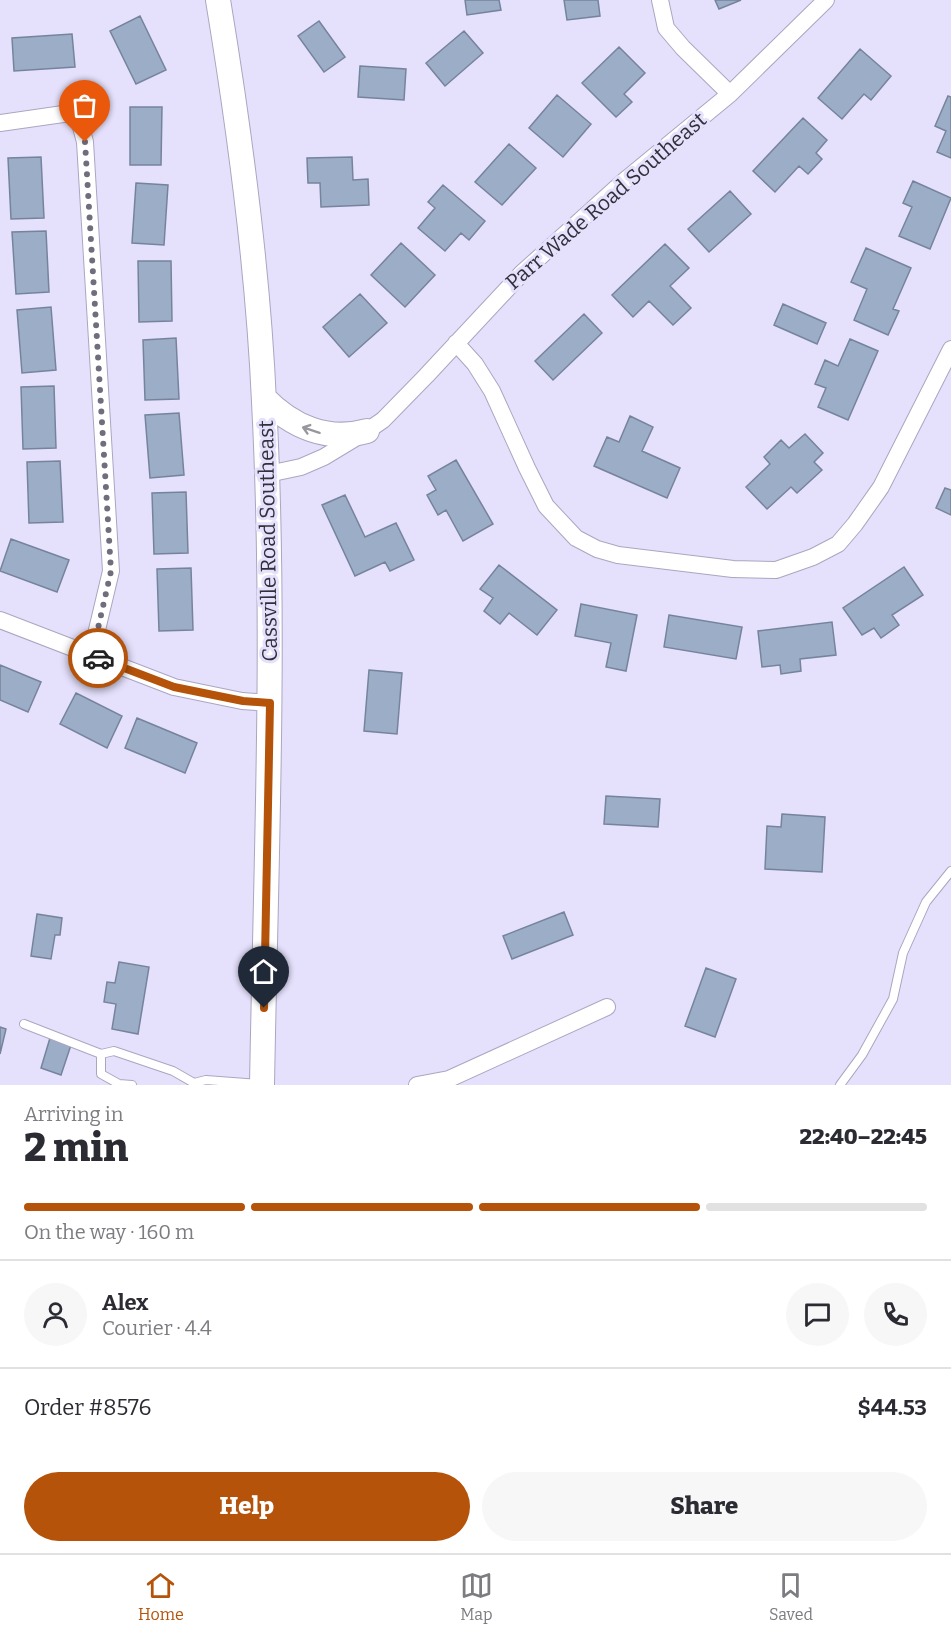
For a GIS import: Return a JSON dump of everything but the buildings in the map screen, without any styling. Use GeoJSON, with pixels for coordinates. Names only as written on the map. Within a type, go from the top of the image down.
{"type":"FeatureCollection","features":[{"type":"Feature","properties":{"kind":"main road","name":"Cassville Road Southeast"},"geometry":{"type":"LineString","coordinates":[[218,0],[247,194],[257,291],[268,474],[271,612],[262,1084]]}},
{"type":"Feature","properties":{"kind":"main road"},"geometry":{"type":"LineString","coordinates":[[264,398],[286,418],[308,429],[335,435],[367,431]]}},
{"type":"Feature","properties":{"kind":"street"},"geometry":{"type":"LineString","coordinates":[[660,0],[666,28],[730,94]]}},
{"type":"Feature","properties":{"kind":"street","name":"Parr Wade Road Southeast"},"geometry":{"type":"LineString","coordinates":[[268,474],[301,467],[324,457],[367,431],[404,399],[522,273],[570,227],[730,94],[826,0]]}},
{"type":"Feature","properties":{"kind":"street"},"geometry":{"type":"LineString","coordinates":[[0,123],[77,112],[85,142],[111,571],[92,655]]}},
{"type":"Feature","properties":{"kind":"street"},"geometry":{"type":"LineString","coordinates":[[456,344],[475,364],[492,391],[546,506],[576,538],[597,549],[618,555],[733,569],[776,570],[813,557],[838,544],[855,524],[881,487],[951,349]]}},
{"type":"Feature","properties":{"kind":"street"},"geometry":{"type":"LineString","coordinates":[[0,620],[174,687],[231,699],[270,703]]}},
{"type":"Feature","properties":{"kind":"street"},"geometry":{"type":"LineString","coordinates":[[417,1085],[449,1079],[607,1007]]}},
{"type":"Feature","properties":{"kind":"lane"},"geometry":{"type":"LineString","coordinates":[[840,1085],[862,1055],[893,999],[903,953],[926,902],[951,871]]}},
{"type":"Feature","properties":{"kind":"lane"},"geometry":{"type":"LineString","coordinates":[[24,1024],[101,1054],[114,1051],[173,1071],[193,1084],[206,1080],[262,1084]]}},
{"type":"Feature","properties":{"kind":"lane"},"geometry":{"type":"LineString","coordinates":[[101,1054],[101,1074],[119,1084],[132,1085]]}},
{"type":"Feature","properties":{"kind":"way so far"},"geometry":{"type":"LineString","coordinates":[[85,142],[110,522],[111,571],[92,655],[98,658]]}},
{"type":"Feature","properties":{"kind":"route"},"geometry":{"type":"LineString","coordinates":[[98,658],[174,687],[243,701],[270,703],[264,1008]]}}]}
